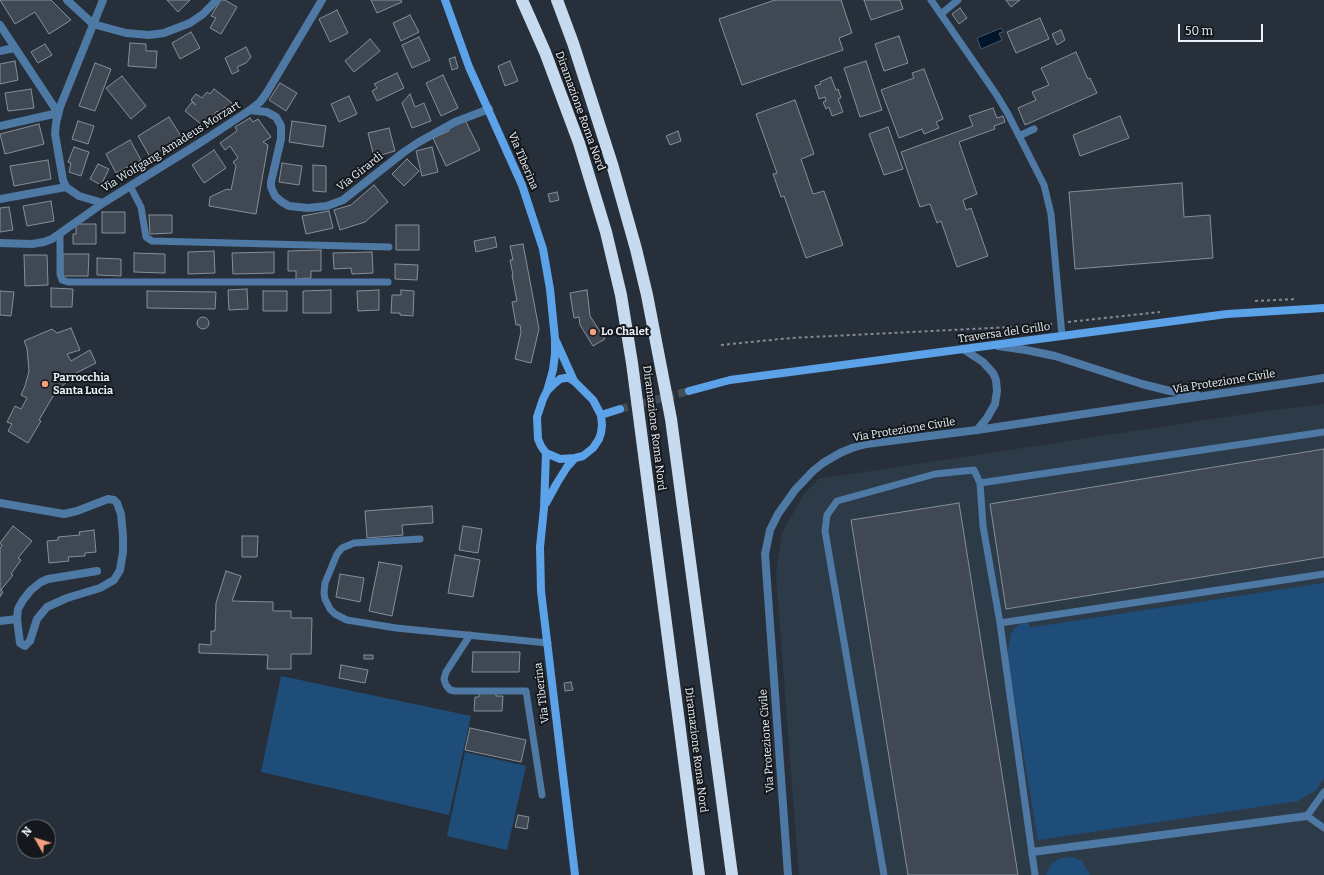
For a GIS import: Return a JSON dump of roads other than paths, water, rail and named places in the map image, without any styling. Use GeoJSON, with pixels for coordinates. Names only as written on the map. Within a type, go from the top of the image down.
{"type":"FeatureCollection","features":[{"type":"Feature","properties":{"kind":"highway","name":"Diramazione Roma Nord"},"geometry":{"type":"LineString","coordinates":[[522,0],[545,52],[579,143],[606,232],[621,295],[633,370],[699,875]]}},
{"type":"Feature","properties":{"kind":"highway","name":"Diramazione Roma Nord"},"geometry":{"type":"LineString","coordinates":[[557,0],[576,50],[612,164],[647,295],[671,419],[732,875]]}},
{"type":"Feature","properties":{"kind":"main road","name":"Via Tiberina"},"geometry":{"type":"LineString","coordinates":[[445,0],[469,66],[521,180],[540,240],[550,284],[555,354],[553,370],[547,390],[539,408],[536,424],[539,443],[546,453],[544,508],[540,547],[541,575],[575,875]]}},
{"type":"Feature","properties":{"kind":"main road","name":"Traversa del Grillo"},"geometry":{"type":"LineString","coordinates":[[689,391],[730,380],[1227,314],[1324,308]]}},
{"type":"Feature","properties":{"kind":"main road","name":"Via Tiberina"},"geometry":{"type":"LineString","coordinates":[[544,508],[556,483],[575,458],[588,452],[596,444],[602,425],[600,415],[593,400],[574,381],[555,339]]}},
{"type":"Feature","properties":{"kind":"main road"},"geometry":{"type":"LineString","coordinates":[[547,390],[560,380],[569,378],[574,381]]}},
{"type":"Feature","properties":{"kind":"main road"},"geometry":{"type":"LineString","coordinates":[[600,415],[620,409]]}},
{"type":"Feature","properties":{"kind":"main road"},"geometry":{"type":"LineString","coordinates":[[546,453],[560,458],[575,458]]}},
{"type":"Feature","properties":{"kind":"street"},"geometry":{"type":"LineString","coordinates":[[67,0],[93,24],[126,33],[157,35],[172,31],[190,23],[203,14],[217,0]]}},
{"type":"Feature","properties":{"kind":"street"},"geometry":{"type":"LineString","coordinates":[[0,200],[66,187],[63,180],[55,140],[56,123],[58,113],[103,0]]}},
{"type":"Feature","properties":{"kind":"street","name":"Via Wolfgang Amadeus Morzart"},"geometry":{"type":"LineString","coordinates":[[0,243],[40,243],[48,241],[130,186],[250,110],[260,102],[266,94],[322,0]]}},
{"type":"Feature","properties":{"kind":"street"},"geometry":{"type":"LineString","coordinates":[[0,26],[58,113]]}},
{"type":"Feature","properties":{"kind":"street"},"geometry":{"type":"LineString","coordinates":[[0,51],[14,48]]}},
{"type":"Feature","properties":{"kind":"street","name":"Via Girardi"},"geometry":{"type":"LineString","coordinates":[[250,110],[267,112],[276,117],[281,126],[281,139],[271,182],[271,188],[275,196],[289,206],[308,208],[327,206],[343,200],[398,156],[419,142],[451,124],[489,109]]}},
{"type":"Feature","properties":{"kind":"street"},"geometry":{"type":"LineString","coordinates":[[0,126],[58,113]]}},
{"type":"Feature","properties":{"kind":"street","name":"Via Wolfgang Amadeus Morzart"},"geometry":{"type":"LineString","coordinates":[[66,187],[79,196],[104,203]]}},
{"type":"Feature","properties":{"kind":"street"},"geometry":{"type":"LineString","coordinates":[[989,346],[1026,350],[1054,356],[1107,374],[1157,388],[1208,396]]}},
{"type":"Feature","properties":{"kind":"street"},"geometry":{"type":"LineString","coordinates":[[962,349],[983,362],[993,373],[996,380],[997,391],[995,404],[987,418],[977,430]]}},
{"type":"Feature","properties":{"kind":"street","name":"Via Protezione Civile"},"geometry":{"type":"LineString","coordinates":[[788,875],[765,561],[766,542],[778,514],[798,487],[819,466],[840,453],[866,444],[977,430],[1324,378]]}},
{"type":"Feature","properties":{"kind":"street"},"geometry":{"type":"LineString","coordinates":[[0,503],[64,514],[78,511],[108,499],[114,500],[117,503],[121,514],[123,540],[122,559],[118,574],[114,580],[100,588],[67,598],[47,607],[37,619],[30,641],[25,646],[20,643],[17,619],[18,612],[21,603],[37,584],[48,579],[96,571]]}},
{"type":"Feature","properties":{"kind":"street"},"geometry":{"type":"LineString","coordinates":[[0,621],[17,619]]}},
{"type":"Feature","properties":{"kind":"street"},"geometry":{"type":"LineString","coordinates":[[1032,852],[1307,816]]}},
{"type":"Feature","properties":{"kind":"lane"},"geometry":{"type":"LineString","coordinates":[[931,0],[996,94],[1041,178],[1049,199],[1051,214],[1062,336]]}},
{"type":"Feature","properties":{"kind":"lane"},"geometry":{"type":"LineString","coordinates":[[940,14],[958,0]]}},
{"type":"Feature","properties":{"kind":"lane"},"geometry":{"type":"LineString","coordinates":[[1019,136],[1034,129]]}},
{"type":"Feature","properties":{"kind":"lane"},"geometry":{"type":"LineString","coordinates":[[130,186],[141,207],[145,235],[150,241],[389,247]]}},
{"type":"Feature","properties":{"kind":"lane"},"geometry":{"type":"LineString","coordinates":[[60,234],[60,274],[62,280],[68,282],[388,282]]}},
{"type":"Feature","properties":{"kind":"lane"},"geometry":{"type":"LineString","coordinates":[[980,483],[1324,432]]}},
{"type":"Feature","properties":{"kind":"lane"},"geometry":{"type":"LineString","coordinates":[[884,875],[825,531],[827,515],[837,501],[936,474],[974,470],[980,483],[983,526],[1000,623],[1036,875]]}},
{"type":"Feature","properties":{"kind":"lane"},"geometry":{"type":"LineString","coordinates":[[420,538],[354,543],[342,548],[337,554],[325,583],[324,593],[326,603],[335,614],[347,620],[396,628],[548,643]]}},
{"type":"Feature","properties":{"kind":"lane"},"geometry":{"type":"LineString","coordinates":[[1000,623],[1324,574]]}},
{"type":"Feature","properties":{"kind":"lane"},"geometry":{"type":"LineString","coordinates":[[470,635],[446,672],[444,679],[446,685],[450,690],[455,691],[526,691],[542,795]]}},
{"type":"Feature","properties":{"kind":"lane"},"geometry":{"type":"LineString","coordinates":[[1324,792],[1307,816],[1324,828]]}},
{"type":"Feature","properties":{"kind":"tunnel"},"geometry":{"type":"LineString","coordinates":[[620,409],[689,391]]}},
{"type":"Feature","properties":{"kind":"place","name":"Lo Chalet"},"geometry":{"type":"Point","coordinates":[593,332]}},
{"type":"Feature","properties":{"kind":"place","name":"Parrocchia Santa Lucia"},"geometry":{"type":"Point","coordinates":[45,384]}}]}
